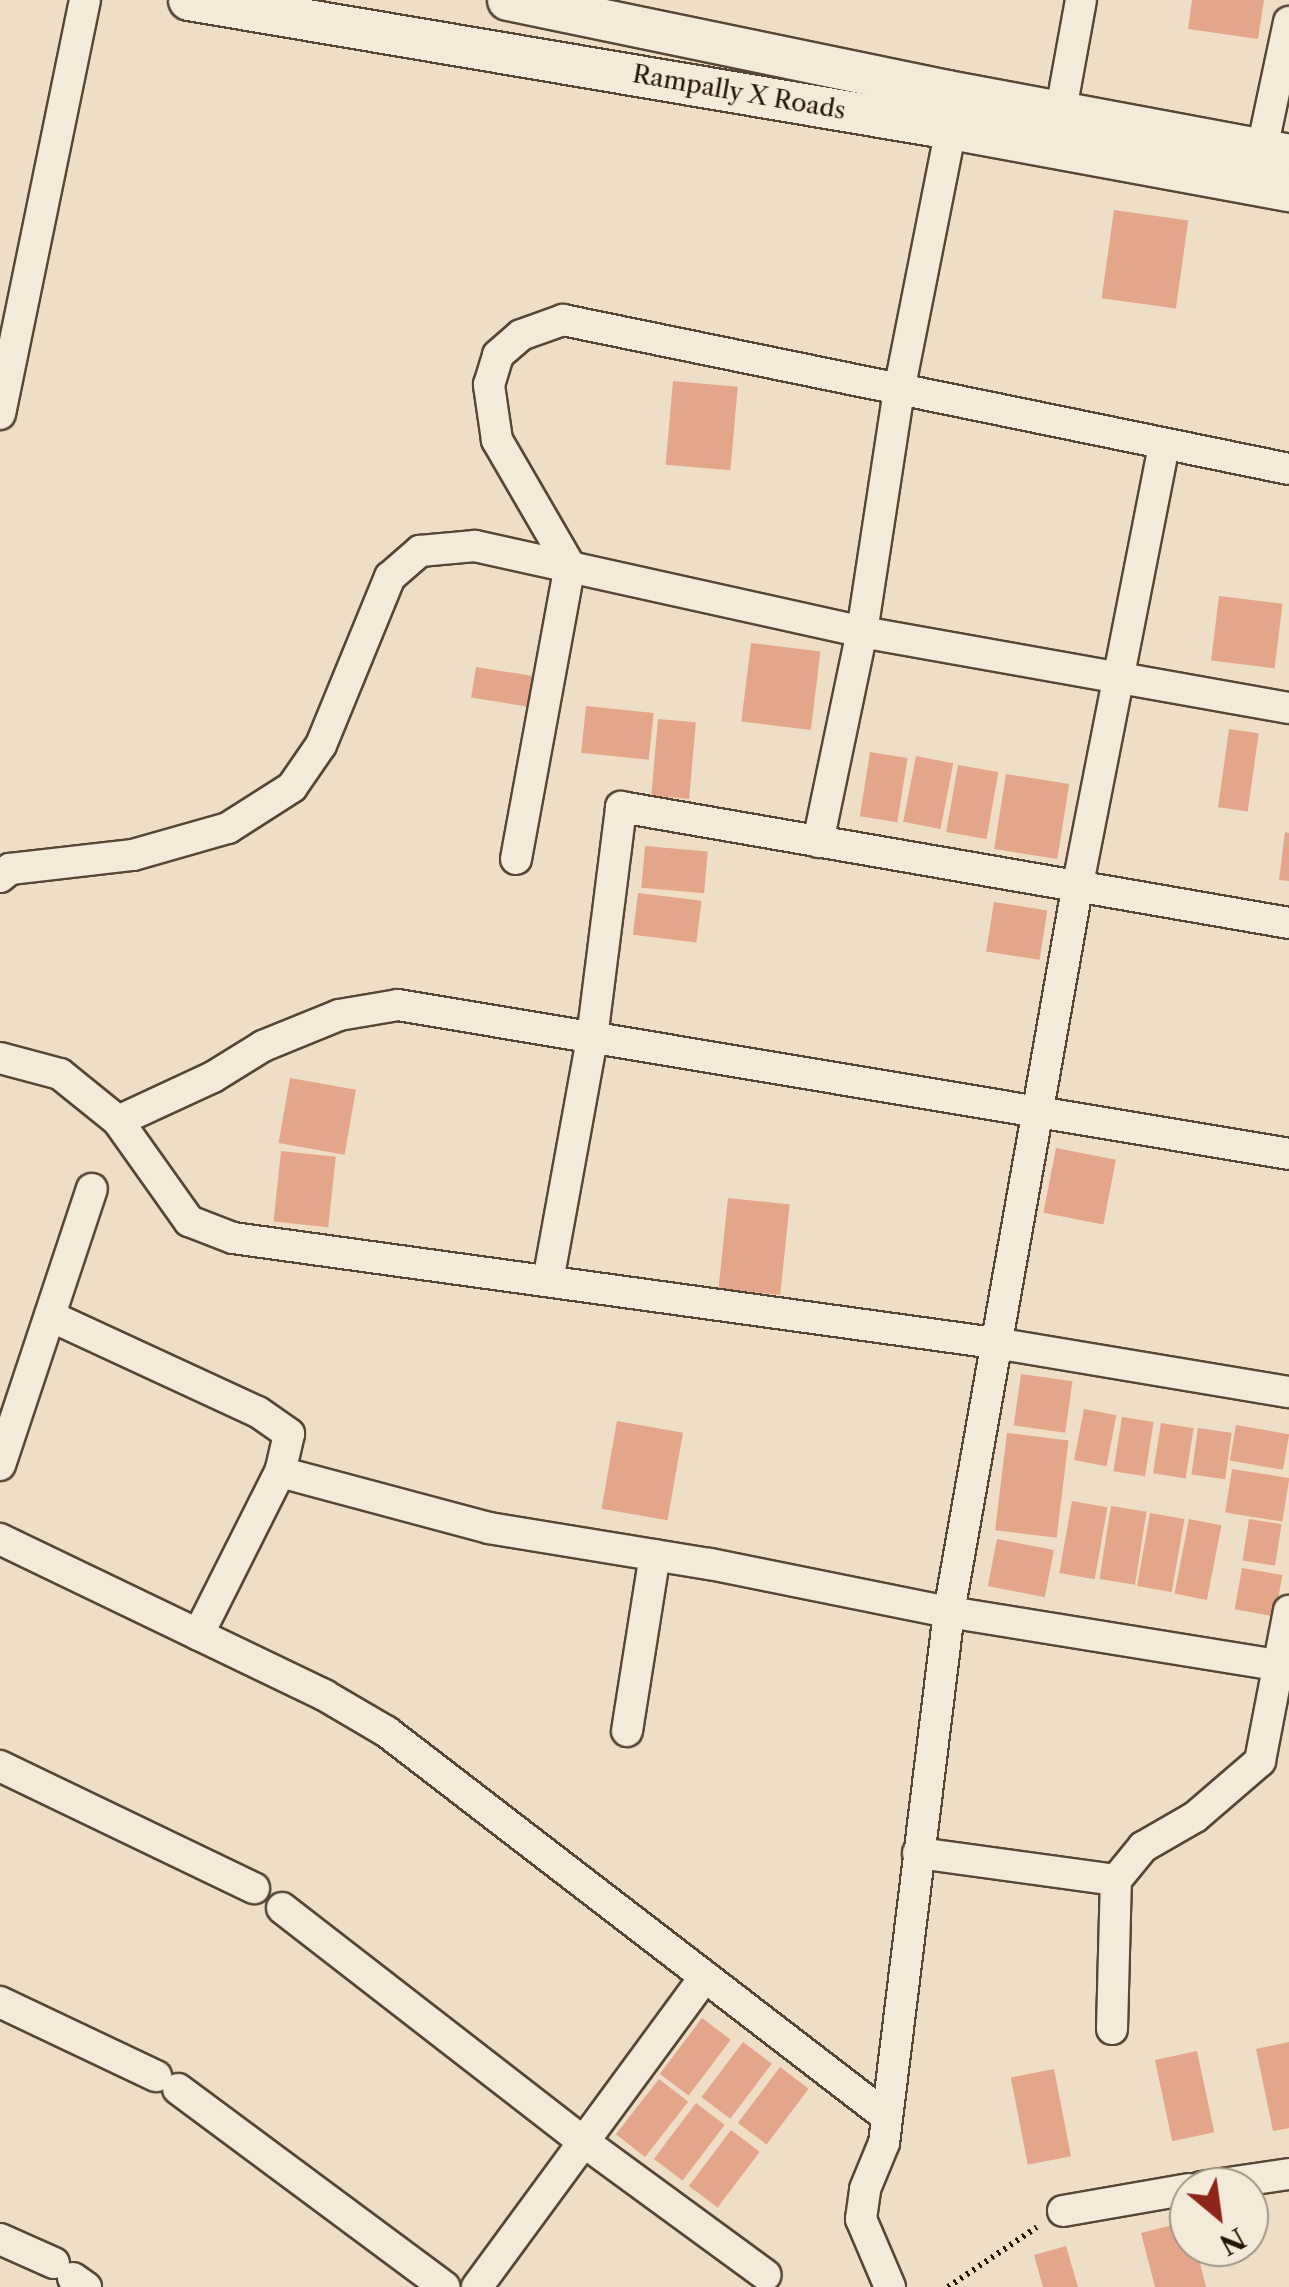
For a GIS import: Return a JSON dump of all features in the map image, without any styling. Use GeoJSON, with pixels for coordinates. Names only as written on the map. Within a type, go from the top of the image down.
{"type":"FeatureCollection","features":[{"type":"Feature","properties":{"kind":"main road","name":"Rampally X Roads"},"geometry":{"type":"LineString","coordinates":[[189,0],[951,128],[1289,191]]}},
{"type":"Feature","properties":{"kind":"main road"},"geometry":{"type":"LineString","coordinates":[[530,2],[948,91],[1276,152]]}},
{"type":"Feature","properties":{"kind":"street"},"geometry":{"type":"LineString","coordinates":[[0,414],[85,0]]}},
{"type":"Feature","properties":{"kind":"street"},"geometry":{"type":"LineString","coordinates":[[1061,110],[1082,0]]}},
{"type":"Feature","properties":{"kind":"street"},"geometry":{"type":"LineString","coordinates":[[1276,152],[1289,22]]}},
{"type":"Feature","properties":{"kind":"street"},"geometry":{"type":"LineString","coordinates":[[818,842],[862,632],[899,391],[951,128]]}},
{"type":"Feature","properties":{"kind":"street"},"geometry":{"type":"LineString","coordinates":[[516,859],[570,566],[498,440],[490,386],[498,355],[521,335],[564,320],[1164,447],[1289,469]]}},
{"type":"Feature","properties":{"kind":"street"},"geometry":{"type":"LineString","coordinates":[[890,2287],[860,2218],[865,2190],[884,2143],[949,1612],[1077,889],[1122,677],[1164,447]]}},
{"type":"Feature","properties":{"kind":"street"},"geometry":{"type":"LineString","coordinates":[[0,878],[10,868],[133,855],[228,828],[292,787],[321,745],[390,577],[420,551],[475,546],[862,632],[1289,708]]}},
{"type":"Feature","properties":{"kind":"street"},"geometry":{"type":"LineString","coordinates":[[548,1281],[592,1038],[621,807],[1289,924]]}},
{"type":"Feature","properties":{"kind":"street"},"geometry":{"type":"LineString","coordinates":[[118,1121],[212,1077],[263,1046],[359,1012],[398,1005],[1289,1154]]}},
{"type":"Feature","properties":{"kind":"street"},"geometry":{"type":"LineString","coordinates":[[0,1058],[60,1074],[118,1121],[189,1221],[233,1238],[995,1343],[1289,1392]]}},
{"type":"Feature","properties":{"kind":"street"},"geometry":{"type":"LineString","coordinates":[[0,1465],[92,1188]]}},
{"type":"Feature","properties":{"kind":"street"},"geometry":{"type":"LineString","coordinates":[[50,1316],[282,1426],[290,1442],[280,1472],[198,1635]]}},
{"type":"Feature","properties":{"kind":"street"},"geometry":{"type":"LineString","coordinates":[[280,1472],[488,1528],[656,1555],[949,1612],[1284,1666]]}},
{"type":"Feature","properties":{"kind":"street"},"geometry":{"type":"LineString","coordinates":[[0,1539],[324,1695],[387,1732],[886,2116]]}},
{"type":"Feature","properties":{"kind":"street"},"geometry":{"type":"LineString","coordinates":[[627,1730],[656,1555]]}},
{"type":"Feature","properties":{"kind":"street"},"geometry":{"type":"LineString","coordinates":[[1112,2030],[1116,1880],[1143,1847],[1195,1817],[1260,1761],[1284,1666],[1289,1611]]}},
{"type":"Feature","properties":{"kind":"street"},"geometry":{"type":"LineString","coordinates":[[0,1766],[254,1888]]}},
{"type":"Feature","properties":{"kind":"street"},"geometry":{"type":"LineString","coordinates":[[918,1853],[1116,1880]]}},
{"type":"Feature","properties":{"kind":"street"},"geometry":{"type":"LineString","coordinates":[[282,1908],[584,2142],[766,2274]]}},
{"type":"Feature","properties":{"kind":"street"},"geometry":{"type":"LineString","coordinates":[[477,2287],[706,1977]]}},
{"type":"Feature","properties":{"kind":"street"},"geometry":{"type":"LineString","coordinates":[[0,2002],[167,2082],[446,2287]]}},
{"type":"Feature","properties":{"kind":"street"},"geometry":{"type":"LineString","coordinates":[[1064,2212],[1169,2193]]}},
{"type":"Feature","properties":{"kind":"street"},"geometry":{"type":"LineString","coordinates":[[0,2238],[71,2276]]}},
{"type":"Feature","properties":{"kind":"path"},"geometry":{"type":"LineString","coordinates":[[948,2287],[1064,2212]]}},
{"type":"Feature","properties":{"kind":"building"},"geometry":{"type":"Polygon","coordinates":[[[1192,0],[1264,0],[1258,39],[1188,29],[1192,0]]]}},
{"type":"Feature","properties":{"kind":"building"},"geometry":{"type":"Polygon","coordinates":[[[1114,210],[1188,220],[1176,309],[1102,298],[1114,210]]]}},
{"type":"Feature","properties":{"kind":"building"},"geometry":{"type":"Polygon","coordinates":[[[673,381],[738,387],[730,470],[666,465],[673,381]]]}},
{"type":"Feature","properties":{"kind":"building"},"geometry":{"type":"Polygon","coordinates":[[[1219,596],[1283,604],[1275,668],[1211,661],[1219,596]]]}},
{"type":"Feature","properties":{"kind":"building"},"geometry":{"type":"Polygon","coordinates":[[[751,643],[820,652],[811,730],[741,721],[751,643]]]}},
{"type":"Feature","properties":{"kind":"building"},"geometry":{"type":"Polygon","coordinates":[[[476,667],[536,677],[531,707],[471,698],[476,667]]]}},
{"type":"Feature","properties":{"kind":"building"},"geometry":{"type":"Polygon","coordinates":[[[586,706],[654,713],[649,760],[581,753],[586,706]]]}},
{"type":"Feature","properties":{"kind":"building"},"geometry":{"type":"Polygon","coordinates":[[[658,719],[696,722],[689,799],[651,796],[658,719]]]}},
{"type":"Feature","properties":{"kind":"building"},"geometry":{"type":"Polygon","coordinates":[[[1229,729],[1259,733],[1248,811],[1218,807],[1229,729]]]}},
{"type":"Feature","properties":{"kind":"building"},"geometry":{"type":"Polygon","coordinates":[[[870,752],[908,758],[897,822],[860,816],[870,752]]]}},
{"type":"Feature","properties":{"kind":"building"},"geometry":{"type":"Polygon","coordinates":[[[916,756],[953,763],[941,829],[903,822],[916,756]]]}},
{"type":"Feature","properties":{"kind":"building"},"geometry":{"type":"Polygon","coordinates":[[[958,765],[998,772],[987,839],[946,832],[958,765]]]}},
{"type":"Feature","properties":{"kind":"building"},"geometry":{"type":"Polygon","coordinates":[[[1006,774],[1069,784],[1057,859],[994,849],[1006,774]]]}},
{"type":"Feature","properties":{"kind":"building"},"geometry":{"type":"Polygon","coordinates":[[[1285,832],[1289,833],[1289,881],[1279,880],[1285,832]]]}},
{"type":"Feature","properties":{"kind":"building"},"geometry":{"type":"Polygon","coordinates":[[[645,846],[708,851],[704,893],[641,888],[645,846]]]}},
{"type":"Feature","properties":{"kind":"building"},"geometry":{"type":"Polygon","coordinates":[[[638,893],[702,901],[696,942],[633,935],[638,893]]]}},
{"type":"Feature","properties":{"kind":"building"},"geometry":{"type":"Polygon","coordinates":[[[994,902],[1047,910],[1040,960],[986,951],[994,902]]]}},
{"type":"Feature","properties":{"kind":"building"},"geometry":{"type":"Polygon","coordinates":[[[290,1078],[356,1090],[345,1155],[279,1143],[290,1078]]]}},
{"type":"Feature","properties":{"kind":"building"},"geometry":{"type":"Polygon","coordinates":[[[1056,1148],[1116,1160],[1103,1224],[1043,1213],[1056,1148]]]}},
{"type":"Feature","properties":{"kind":"building"},"geometry":{"type":"Polygon","coordinates":[[[281,1151],[336,1157],[328,1227],[274,1222],[281,1151]]]}},
{"type":"Feature","properties":{"kind":"building"},"geometry":{"type":"Polygon","coordinates":[[[728,1198],[790,1204],[780,1295],[718,1289],[728,1198]]]}},
{"type":"Feature","properties":{"kind":"building"},"geometry":{"type":"Polygon","coordinates":[[[1021,1374],[1072,1381],[1065,1433],[1014,1425],[1021,1374]]]}},
{"type":"Feature","properties":{"kind":"building"},"geometry":{"type":"Polygon","coordinates":[[[1084,1409],[1116,1415],[1106,1466],[1074,1460],[1084,1409]]]}},
{"type":"Feature","properties":{"kind":"building"},"geometry":{"type":"Polygon","coordinates":[[[1122,1417],[1154,1422],[1145,1476],[1113,1471],[1122,1417]]]}},
{"type":"Feature","properties":{"kind":"building"},"geometry":{"type":"Polygon","coordinates":[[[617,1421],[683,1433],[668,1520],[602,1509],[617,1421]]]}},
{"type":"Feature","properties":{"kind":"building"},"geometry":{"type":"Polygon","coordinates":[[[1161,1423],[1194,1428],[1186,1479],[1153,1473],[1161,1423]]]}},
{"type":"Feature","properties":{"kind":"building"},"geometry":{"type":"Polygon","coordinates":[[[1236,1425],[1289,1434],[1283,1470],[1230,1460],[1236,1425]]]}},
{"type":"Feature","properties":{"kind":"building"},"geometry":{"type":"Polygon","coordinates":[[[1198,1428],[1232,1433],[1225,1479],[1191,1475],[1198,1428]]]}},
{"type":"Feature","properties":{"kind":"building"},"geometry":{"type":"Polygon","coordinates":[[[1007,1433],[1069,1441],[1057,1538],[995,1530],[1007,1433]]]}},
{"type":"Feature","properties":{"kind":"building"},"geometry":{"type":"Polygon","coordinates":[[[1232,1469],[1289,1478],[1282,1522],[1225,1512],[1232,1469]]]}},
{"type":"Feature","properties":{"kind":"building"},"geometry":{"type":"Polygon","coordinates":[[[1072,1501],[1107,1507],[1095,1579],[1059,1573],[1072,1501]]]}},
{"type":"Feature","properties":{"kind":"building"},"geometry":{"type":"Polygon","coordinates":[[[1111,1506],[1147,1512],[1135,1585],[1099,1579],[1111,1506]]]}},
{"type":"Feature","properties":{"kind":"building"},"geometry":{"type":"Polygon","coordinates":[[[1150,1513],[1184,1519],[1172,1592],[1137,1586],[1150,1513]]]}},
{"type":"Feature","properties":{"kind":"building"},"geometry":{"type":"Polygon","coordinates":[[[1189,1519],[1221,1525],[1207,1600],[1174,1594],[1189,1519]]]}},
{"type":"Feature","properties":{"kind":"building"},"geometry":{"type":"Polygon","coordinates":[[[1249,1519],[1282,1524],[1275,1566],[1242,1560],[1249,1519]]]}},
{"type":"Feature","properties":{"kind":"building"},"geometry":{"type":"Polygon","coordinates":[[[997,1539],[1054,1550],[1045,1597],[988,1586],[997,1539]]]}},
{"type":"Feature","properties":{"kind":"building"},"geometry":{"type":"Polygon","coordinates":[[[1242,1568],[1282,1575],[1275,1616],[1235,1609],[1242,1568]]]}},
{"type":"Feature","properties":{"kind":"building"},"geometry":{"type":"Polygon","coordinates":[[[702,2018],[731,2040],[689,2096],[660,2074],[702,2018]]]}},
{"type":"Feature","properties":{"kind":"building"},"geometry":{"type":"Polygon","coordinates":[[[743,2042],[772,2064],[730,2119],[701,2097],[743,2042]]]}},
{"type":"Feature","properties":{"kind":"building"},"geometry":{"type":"Polygon","coordinates":[[[1289,2042],[1289,2128],[1273,2131],[1256,2049],[1289,2042]]]}},
{"type":"Feature","properties":{"kind":"building"},"geometry":{"type":"Polygon","coordinates":[[[1197,2051],[1214,2132],[1172,2141],[1155,2060],[1197,2051]]]}},
{"type":"Feature","properties":{"kind":"building"},"geometry":{"type":"Polygon","coordinates":[[[780,2067],[809,2089],[767,2145],[738,2123],[780,2067]]]}},
{"type":"Feature","properties":{"kind":"building"},"geometry":{"type":"Polygon","coordinates":[[[1054,2069],[1071,2156],[1028,2165],[1011,2077],[1054,2069]]]}},
{"type":"Feature","properties":{"kind":"building"},"geometry":{"type":"Polygon","coordinates":[[[659,2079],[688,2102],[645,2157],[616,2134],[659,2079]]]}},
{"type":"Feature","properties":{"kind":"building"},"geometry":{"type":"Polygon","coordinates":[[[696,2103],[725,2125],[683,2181],[654,2159],[696,2103]]]}},
{"type":"Feature","properties":{"kind":"building"},"geometry":{"type":"Polygon","coordinates":[[[731,2130],[760,2152],[718,2208],[689,2186],[731,2130]]]}},
{"type":"Feature","properties":{"kind":"building"},"geometry":{"type":"Polygon","coordinates":[[[1169,2226],[1169,2267],[1201,2267],[1206,2287],[1155,2287],[1141,2233],[1169,2226]]]}},
{"type":"Feature","properties":{"kind":"building"},"geometry":{"type":"Polygon","coordinates":[[[1066,2246],[1078,2287],[1043,2287],[1034,2255],[1066,2246]]]}}]}
